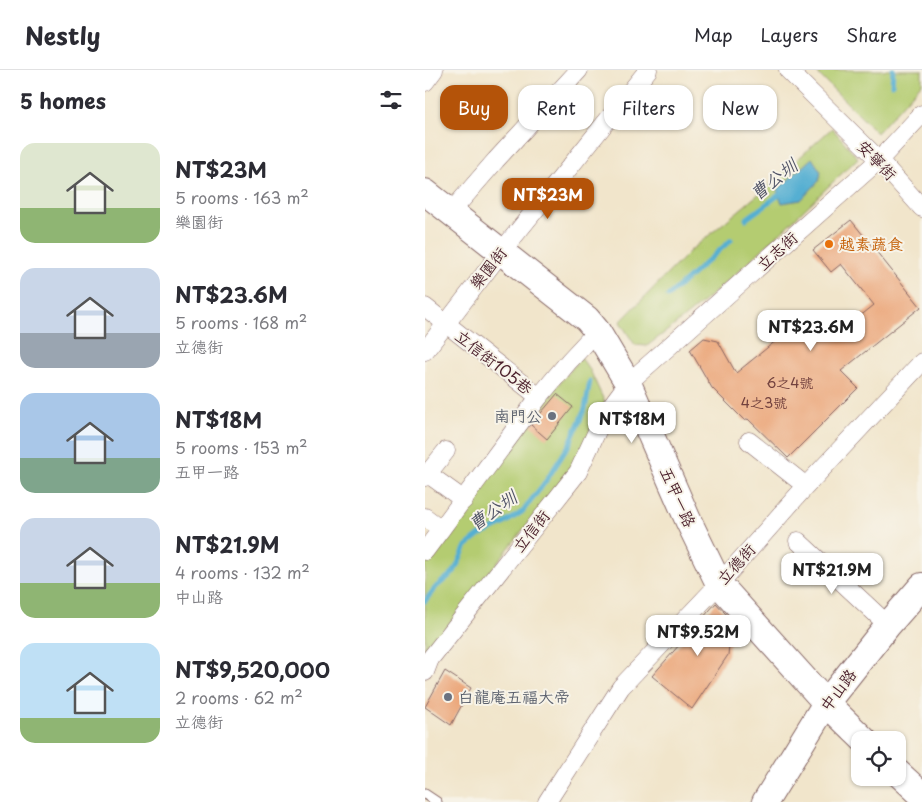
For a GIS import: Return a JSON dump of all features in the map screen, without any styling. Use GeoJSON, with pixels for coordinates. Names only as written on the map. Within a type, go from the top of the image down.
{"type":"FeatureCollection","features":[{"type":"Feature","properties":{"kind":"main road","name":"五甲一路"},"geometry":{"type":"LineString","coordinates":[[425,192],[587,319],[597,331],[628,383],[688,520],[719,584],[826,703],[855,731]]}},
{"type":"Feature","properties":{"kind":"main road","name":"中山路"},"geometry":{"type":"LineString","coordinates":[[765,802],[826,703],[888,625],[922,586]]}},
{"type":"Feature","properties":{"kind":"main road"},"geometry":{"type":"LineString","coordinates":[[906,780],[922,795]]}},
{"type":"Feature","properties":{"kind":"street"},"geometry":{"type":"LineString","coordinates":[[425,82],[434,70]]}},
{"type":"Feature","properties":{"kind":"street"},"geometry":{"type":"LineString","coordinates":[[451,212],[579,70]]}},
{"type":"Feature","properties":{"kind":"street","name":"樂園街"},"geometry":{"type":"LineString","coordinates":[[425,351],[502,251],[648,70]]}},
{"type":"Feature","properties":{"kind":"street","name":"安寧街"},"geometry":{"type":"LineString","coordinates":[[788,70],[879,160],[922,208]]}},
{"type":"Feature","properties":{"kind":"street","name":"立志街"},"geometry":{"type":"LineString","coordinates":[[628,383],[879,160],[922,114]]}},
{"type":"Feature","properties":{"kind":"street","name":"立信街105巷"},"geometry":{"type":"LineString","coordinates":[[425,307],[539,397]]}},
{"type":"Feature","properties":{"kind":"street"},"geometry":{"type":"LineString","coordinates":[[425,551],[539,397],[597,331]]}},
{"type":"Feature","properties":{"kind":"street","name":"立德街"},"geometry":{"type":"LineString","coordinates":[[547,802],[621,687],[719,584],[806,486],[922,362]]}},
{"type":"Feature","properties":{"kind":"street","name":"立信街"},"geometry":{"type":"LineString","coordinates":[[427,662],[578,472],[605,414],[628,383]]}},
{"type":"Feature","properties":{"kind":"street"},"geometry":{"type":"LineString","coordinates":[[749,441],[806,486]]}},
{"type":"Feature","properties":{"kind":"street"},"geometry":{"type":"LineString","coordinates":[[446,451],[426,476],[464,500]]}},
{"type":"Feature","properties":{"kind":"street"},"geometry":{"type":"LineString","coordinates":[[425,517],[441,529]]}},
{"type":"Feature","properties":{"kind":"street"},"geometry":{"type":"LineString","coordinates":[[798,541],[888,625]]}},
{"type":"Feature","properties":{"kind":"lane"},"geometry":{"type":"LineString","coordinates":[[425,794],[437,802]]}},
{"type":"Feature","properties":{"kind":"green space"},"geometry":{"type":"Polygon","coordinates":[[[814,70],[922,70],[922,83],[877,133],[814,70]]]}},
{"type":"Feature","properties":{"kind":"green space"},"geometry":{"type":"Polygon","coordinates":[[[832,128],[858,158],[756,256],[702,303],[647,346],[635,345],[620,322],[690,251],[767,187],[832,128]]]}},
{"type":"Feature","properties":{"kind":"green space"},"geometry":{"type":"Polygon","coordinates":[[[581,358],[590,370],[606,405],[579,458],[425,655],[425,562],[529,419],[581,358]]]}},
{"type":"Feature","properties":{"kind":"water"},"geometry":{"type":"Polygon","coordinates":[[[812,158],[821,172],[819,181],[801,200],[782,203],[777,190],[812,158]]]}},
{"type":"Feature","properties":{"kind":"building"},"geometry":{"type":"Polygon","coordinates":[[[851,220],[921,307],[841,371],[858,388],[788,458],[748,419],[745,421],[712,388],[690,350],[704,338],[718,341],[736,373],[806,315],[824,328],[833,338],[874,305],[841,264],[831,272],[813,250],[851,220]]]}},
{"type":"Feature","properties":{"kind":"building","name":"南門公"},"geometry":{"type":"Polygon","coordinates":[[[557,394],[573,407],[547,439],[531,425],[557,394]]]}},
{"type":"Feature","properties":{"kind":"building"},"geometry":{"type":"Polygon","coordinates":[[[716,603],[740,630],[729,645],[728,655],[692,709],[652,676],[716,603]]]}},
{"type":"Feature","properties":{"kind":"building","name":"白龍庵五福大帝"},"geometry":{"type":"Polygon","coordinates":[[[445,671],[471,688],[451,725],[425,707],[445,671]]]}},
{"type":"Feature","properties":{"kind":"waterway","name":"曹公圳"},"geometry":{"type":"LineString","coordinates":[[892,85],[893,70]]}},
{"type":"Feature","properties":{"kind":"waterway","name":"曹公圳"},"geometry":{"type":"LineString","coordinates":[[746,219],[783,192]]}},
{"type":"Feature","properties":{"kind":"waterway","name":"曹公圳"},"geometry":{"type":"LineString","coordinates":[[668,296],[731,240]]}},
{"type":"Feature","properties":{"kind":"waterway","name":"曹公圳"},"geometry":{"type":"LineString","coordinates":[[425,601],[436,587],[454,572],[466,546],[480,535],[502,525],[522,512],[546,481],[569,445],[585,409],[590,381]]}},
{"type":"Feature","properties":{"kind":"place","name":"越素蔬食"},"geometry":{"type":"Point","coordinates":[829,244]}},
{"type":"Feature","properties":{"kind":"place","name":"南門公"},"geometry":{"type":"Point","coordinates":[552,416]}},
{"type":"Feature","properties":{"kind":"place","name":"白龍庵五福大帝"},"geometry":{"type":"Point","coordinates":[448,697]}}]}
